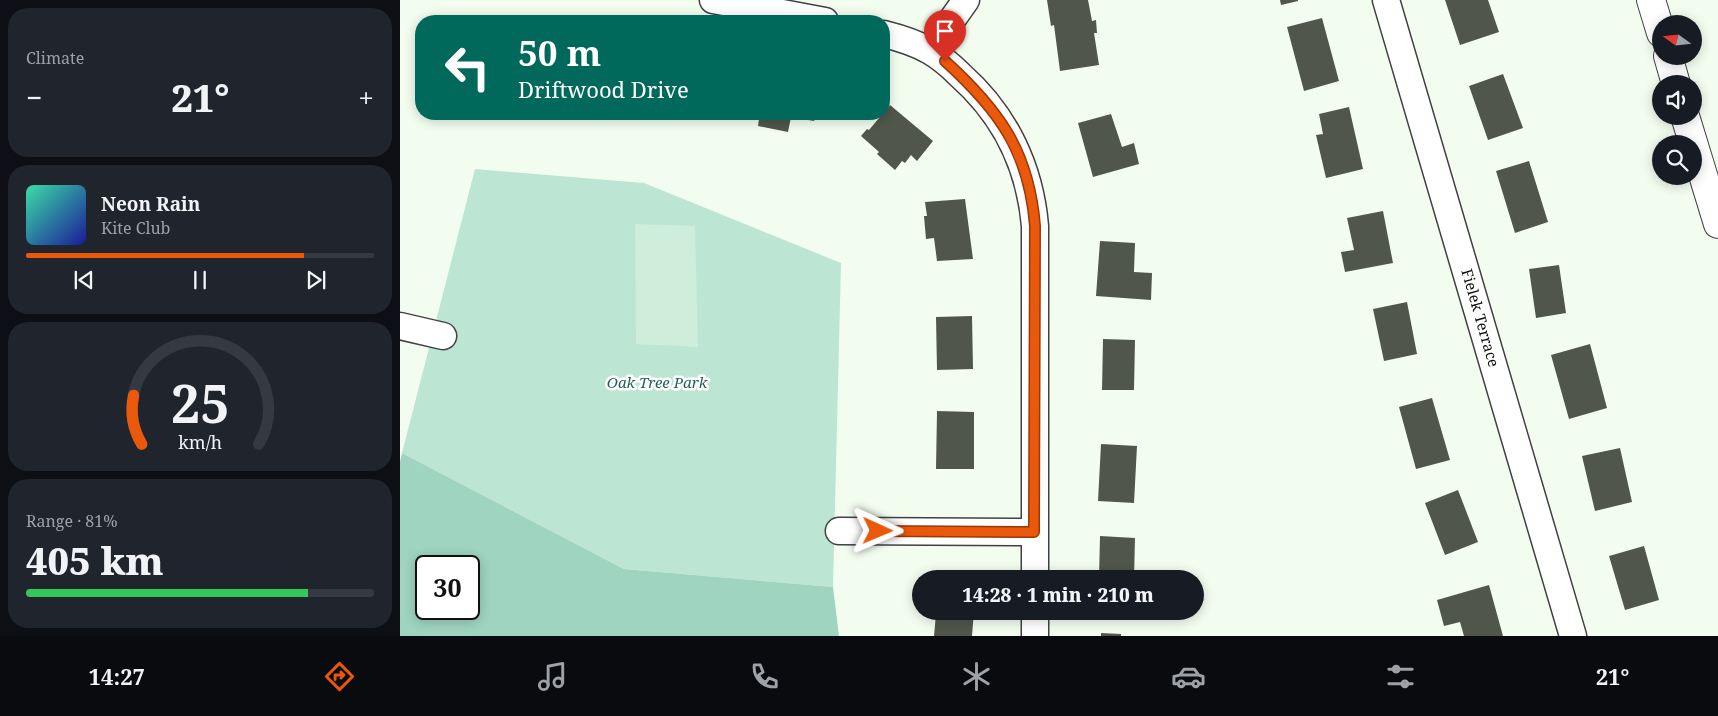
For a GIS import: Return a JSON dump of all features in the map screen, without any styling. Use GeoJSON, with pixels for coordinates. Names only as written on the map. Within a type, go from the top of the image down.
{"type":"FeatureCollection","features":[{"type":"Feature","properties":{"kind":"street"},"geometry":{"type":"LineString","coordinates":[[713,0],[793,15]]}},
{"type":"Feature","properties":{"kind":"street"},"geometry":{"type":"LineString","coordinates":[[930,51],[966,0]]}},
{"type":"Feature","properties":{"kind":"street","name":"Fielek Terrace"},"geometry":{"type":"LineString","coordinates":[[1386,0],[1573,636]]}},
{"type":"Feature","properties":{"kind":"street"},"geometry":{"type":"LineString","coordinates":[[1652,0],[1656,15]]}},
{"type":"Feature","properties":{"kind":"street"},"geometry":{"type":"LineString","coordinates":[[890,36],[915,43],[945,61],[994,110],[1015,146],[1030,188],[1035,226],[1035,570]]}},
{"type":"Feature","properties":{"kind":"street"},"geometry":{"type":"LineString","coordinates":[[1689,125],[1718,224]]}},
{"type":"Feature","properties":{"kind":"street"},"geometry":{"type":"LineString","coordinates":[[400,326],[443,336]]}},
{"type":"Feature","properties":{"kind":"street"},"geometry":{"type":"LineString","coordinates":[[839,531],[1034,532]]}},
{"type":"Feature","properties":{"kind":"street"},"geometry":{"type":"LineString","coordinates":[[1035,620],[1036,636]]}},
{"type":"Feature","properties":{"kind":"green space","name":"Oak Tree Park"},"geometry":{"type":"Polygon","coordinates":[[[475,169],[644,183],[841,263],[833,587],[624,569],[402,453],[475,169]]]}},
{"type":"Feature","properties":{"kind":"green space"},"geometry":{"type":"Polygon","coordinates":[[[635,224],[695,226],[698,347],[636,344],[635,224]]]}},
{"type":"Feature","properties":{"kind":"green space"},"geometry":{"type":"Polygon","coordinates":[[[402,453],[624,569],[833,587],[839,636],[400,636],[400,462],[402,453]]]}},
{"type":"Feature","properties":{"kind":"building"},"geometry":{"type":"Polygon","coordinates":[[[1047,0],[1088,0],[1092,21],[1096,20],[1097,33],[1094,33],[1099,65],[1060,71],[1054,25],[1051,26],[1047,0]]]}},
{"type":"Feature","properties":{"kind":"building"},"geometry":{"type":"Polygon","coordinates":[[[1280,0],[1298,0],[1298,1],[1281,5],[1280,0]]]}},
{"type":"Feature","properties":{"kind":"building"},"geometry":{"type":"Polygon","coordinates":[[[1445,0],[1488,0],[1499,32],[1460,45],[1445,0]]]}},
{"type":"Feature","properties":{"kind":"building"},"geometry":{"type":"Polygon","coordinates":[[[1322,18],[1339,81],[1304,91],[1287,27],[1322,18]]]}},
{"type":"Feature","properties":{"kind":"building"},"geometry":{"type":"Polygon","coordinates":[[[1503,74],[1523,128],[1488,140],[1469,86],[1503,74]]]}},
{"type":"Feature","properties":{"kind":"building"},"geometry":{"type":"Polygon","coordinates":[[[890,105],[933,141],[917,161],[911,155],[905,163],[902,161],[895,170],[861,136],[867,129],[869,130],[877,120],[890,120],[890,105]]]}},
{"type":"Feature","properties":{"kind":"building"},"geometry":{"type":"Polygon","coordinates":[[[1349,107],[1363,169],[1326,178],[1316,135],[1323,134],[1319,114],[1349,107]]]}},
{"type":"Feature","properties":{"kind":"building"},"geometry":{"type":"Polygon","coordinates":[[[1111,114],[1122,147],[1134,143],[1139,164],[1093,177],[1078,123],[1111,114]]]}},
{"type":"Feature","properties":{"kind":"building"},"geometry":{"type":"Polygon","coordinates":[[[759,120],[790,120],[788,132],[758,126],[759,120]]]}},
{"type":"Feature","properties":{"kind":"building"},"geometry":{"type":"Polygon","coordinates":[[[1529,161],[1548,222],[1515,233],[1496,171],[1529,161]]]}},
{"type":"Feature","properties":{"kind":"building"},"geometry":{"type":"Polygon","coordinates":[[[965,199],[973,259],[937,261],[934,238],[926,239],[924,216],[927,216],[925,202],[965,199]]]}},
{"type":"Feature","properties":{"kind":"building"},"geometry":{"type":"Polygon","coordinates":[[[1383,211],[1393,263],[1345,272],[1341,252],[1354,250],[1347,218],[1383,211]]]}},
{"type":"Feature","properties":{"kind":"building"},"geometry":{"type":"Polygon","coordinates":[[[1100,241],[1135,243],[1134,272],[1152,273],[1151,300],[1096,296],[1100,241]]]}},
{"type":"Feature","properties":{"kind":"building"},"geometry":{"type":"Polygon","coordinates":[[[1559,265],[1566,313],[1536,318],[1529,269],[1559,265]]]}},
{"type":"Feature","properties":{"kind":"building"},"geometry":{"type":"Polygon","coordinates":[[[1407,302],[1417,354],[1384,361],[1373,309],[1407,302]]]}},
{"type":"Feature","properties":{"kind":"building"},"geometry":{"type":"Polygon","coordinates":[[[972,316],[973,369],[937,370],[936,317],[972,316]]]}},
{"type":"Feature","properties":{"kind":"building"},"geometry":{"type":"Polygon","coordinates":[[[1103,339],[1135,340],[1134,390],[1102,390],[1103,339]]]}},
{"type":"Feature","properties":{"kind":"building"},"geometry":{"type":"Polygon","coordinates":[[[1590,344],[1607,408],[1569,419],[1551,355],[1590,344]]]}},
{"type":"Feature","properties":{"kind":"building"},"geometry":{"type":"Polygon","coordinates":[[[1432,398],[1450,460],[1416,469],[1399,407],[1432,398]]]}},
{"type":"Feature","properties":{"kind":"building"},"geometry":{"type":"Polygon","coordinates":[[[937,411],[974,412],[974,469],[936,469],[937,411]]]}},
{"type":"Feature","properties":{"kind":"building"},"geometry":{"type":"Polygon","coordinates":[[[1101,444],[1137,446],[1134,503],[1098,501],[1101,444]]]}},
{"type":"Feature","properties":{"kind":"building"},"geometry":{"type":"Polygon","coordinates":[[[1620,448],[1632,502],[1595,511],[1582,456],[1620,448]]]}},
{"type":"Feature","properties":{"kind":"building"},"geometry":{"type":"Polygon","coordinates":[[[1458,490],[1478,542],[1445,555],[1425,503],[1458,490]]]}},
{"type":"Feature","properties":{"kind":"building"},"geometry":{"type":"Polygon","coordinates":[[[1100,536],[1135,538],[1134,570],[1099,570],[1100,536]]]}},
{"type":"Feature","properties":{"kind":"building"},"geometry":{"type":"Polygon","coordinates":[[[1644,546],[1659,600],[1625,610],[1609,556],[1644,546]]]}},
{"type":"Feature","properties":{"kind":"building"},"geometry":{"type":"Polygon","coordinates":[[[1489,585],[1503,636],[1464,636],[1460,622],[1444,626],[1437,600],[1489,585]]]}},
{"type":"Feature","properties":{"kind":"building"},"geometry":{"type":"Polygon","coordinates":[[[935,620],[973,620],[972,636],[934,636],[935,620]]]}},
{"type":"Feature","properties":{"kind":"building"},"geometry":{"type":"Polygon","coordinates":[[[1101,633],[1121,634],[1121,636],[1101,636],[1101,633]]]}},
{"type":"Feature","properties":{"kind":"route"},"geometry":{"type":"LineString","coordinates":[[878,531],[1034,532],[1035,226],[1030,188],[1015,146],[994,110],[945,61]]}}]}
